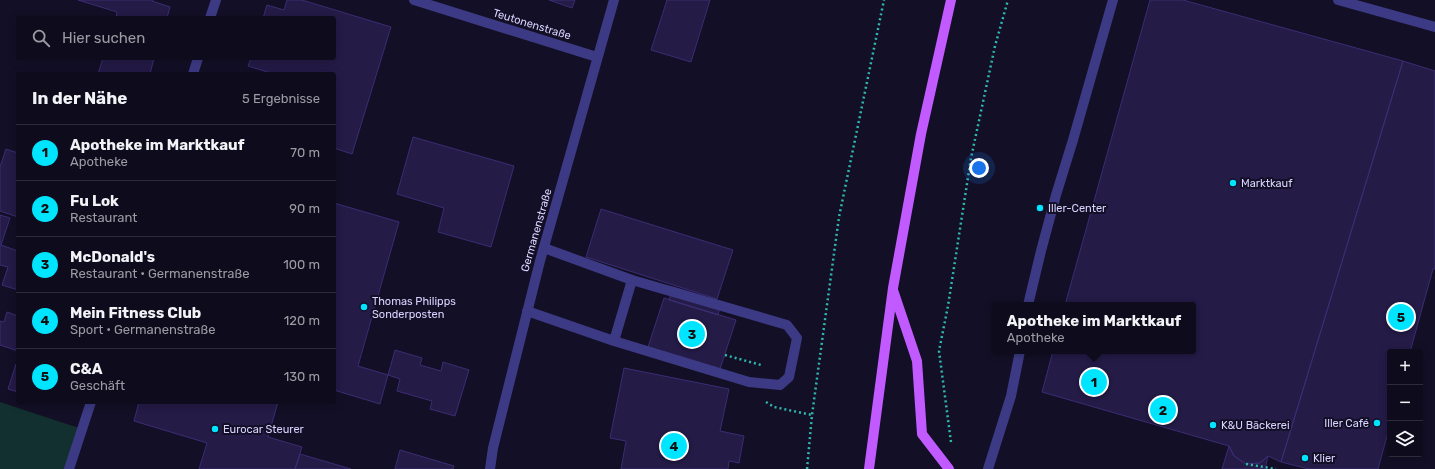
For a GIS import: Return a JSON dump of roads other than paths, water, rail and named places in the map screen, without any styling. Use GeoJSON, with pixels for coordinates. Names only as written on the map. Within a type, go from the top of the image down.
{"type":"FeatureCollection","features":[{"type":"Feature","properties":{"kind":"main road"},"geometry":{"type":"LineString","coordinates":[[870,469],[893,288],[921,134],[951,0]]}},
{"type":"Feature","properties":{"kind":"main road"},"geometry":{"type":"LineString","coordinates":[[893,288],[917,361],[922,434],[947,466]]}},
{"type":"Feature","properties":{"kind":"street"},"geometry":{"type":"LineString","coordinates":[[211,16],[216,0]]}},
{"type":"Feature","properties":{"kind":"street","name":"Teutonenstraße"},"geometry":{"type":"LineString","coordinates":[[414,0],[597,57]]}},
{"type":"Feature","properties":{"kind":"street","name":"Germanenstraße"},"geometry":{"type":"LineString","coordinates":[[490,469],[493,448],[527,311],[614,0]]}},
{"type":"Feature","properties":{"kind":"street"},"geometry":{"type":"LineString","coordinates":[[1029,302],[1056,195],[1113,0]]}},
{"type":"Feature","properties":{"kind":"street"},"geometry":{"type":"LineString","coordinates":[[1338,0],[1435,27]]}},
{"type":"Feature","properties":{"kind":"street"},"geometry":{"type":"LineString","coordinates":[[194,72],[197,60]]}},
{"type":"Feature","properties":{"kind":"street"},"geometry":{"type":"LineString","coordinates":[[527,311],[614,341],[749,382],[780,385],[790,377],[797,338],[787,325],[632,280],[544,248]]}},
{"type":"Feature","properties":{"kind":"street"},"geometry":{"type":"LineString","coordinates":[[614,341],[632,280]]}},
{"type":"Feature","properties":{"kind":"street"},"geometry":{"type":"LineString","coordinates":[[988,469],[1011,396],[1019,354]]}},
{"type":"Feature","properties":{"kind":"street"},"geometry":{"type":"LineString","coordinates":[[69,469],[90,404]]}},
{"type":"Feature","properties":{"kind":"place","name":"Marktkauf"},"geometry":{"type":"Point","coordinates":[1233,183]}},
{"type":"Feature","properties":{"kind":"place","name":"Iller-Center"},"geometry":{"type":"Point","coordinates":[1040,208]}},
{"type":"Feature","properties":{"kind":"place","name":"Thomas Philipps Sonderposten"},"geometry":{"type":"Point","coordinates":[364,307]}},
{"type":"Feature","properties":{"kind":"place","name":"C&A"},"geometry":{"type":"Point","coordinates":[1401,317]}},
{"type":"Feature","properties":{"kind":"place","name":"McDonald's"},"geometry":{"type":"Point","coordinates":[692,334]}},
{"type":"Feature","properties":{"kind":"place","name":"Apotheke im Marktkauf"},"geometry":{"type":"Point","coordinates":[1094,382]}},
{"type":"Feature","properties":{"kind":"place","name":"Fu Lok"},"geometry":{"type":"Point","coordinates":[1163,410]}},
{"type":"Feature","properties":{"kind":"place","name":"Iller Café"},"geometry":{"type":"Point","coordinates":[1377,423]}},
{"type":"Feature","properties":{"kind":"place","name":"K&U Bäckerei"},"geometry":{"type":"Point","coordinates":[1213,425]}},
{"type":"Feature","properties":{"kind":"place","name":"Eurocar Steurer"},"geometry":{"type":"Point","coordinates":[215,429]}},
{"type":"Feature","properties":{"kind":"place","name":"Mein Fitness Club"},"geometry":{"type":"Point","coordinates":[674,446]}},
{"type":"Feature","properties":{"kind":"place","name":"Klier"},"geometry":{"type":"Point","coordinates":[1305,458]}}]}
